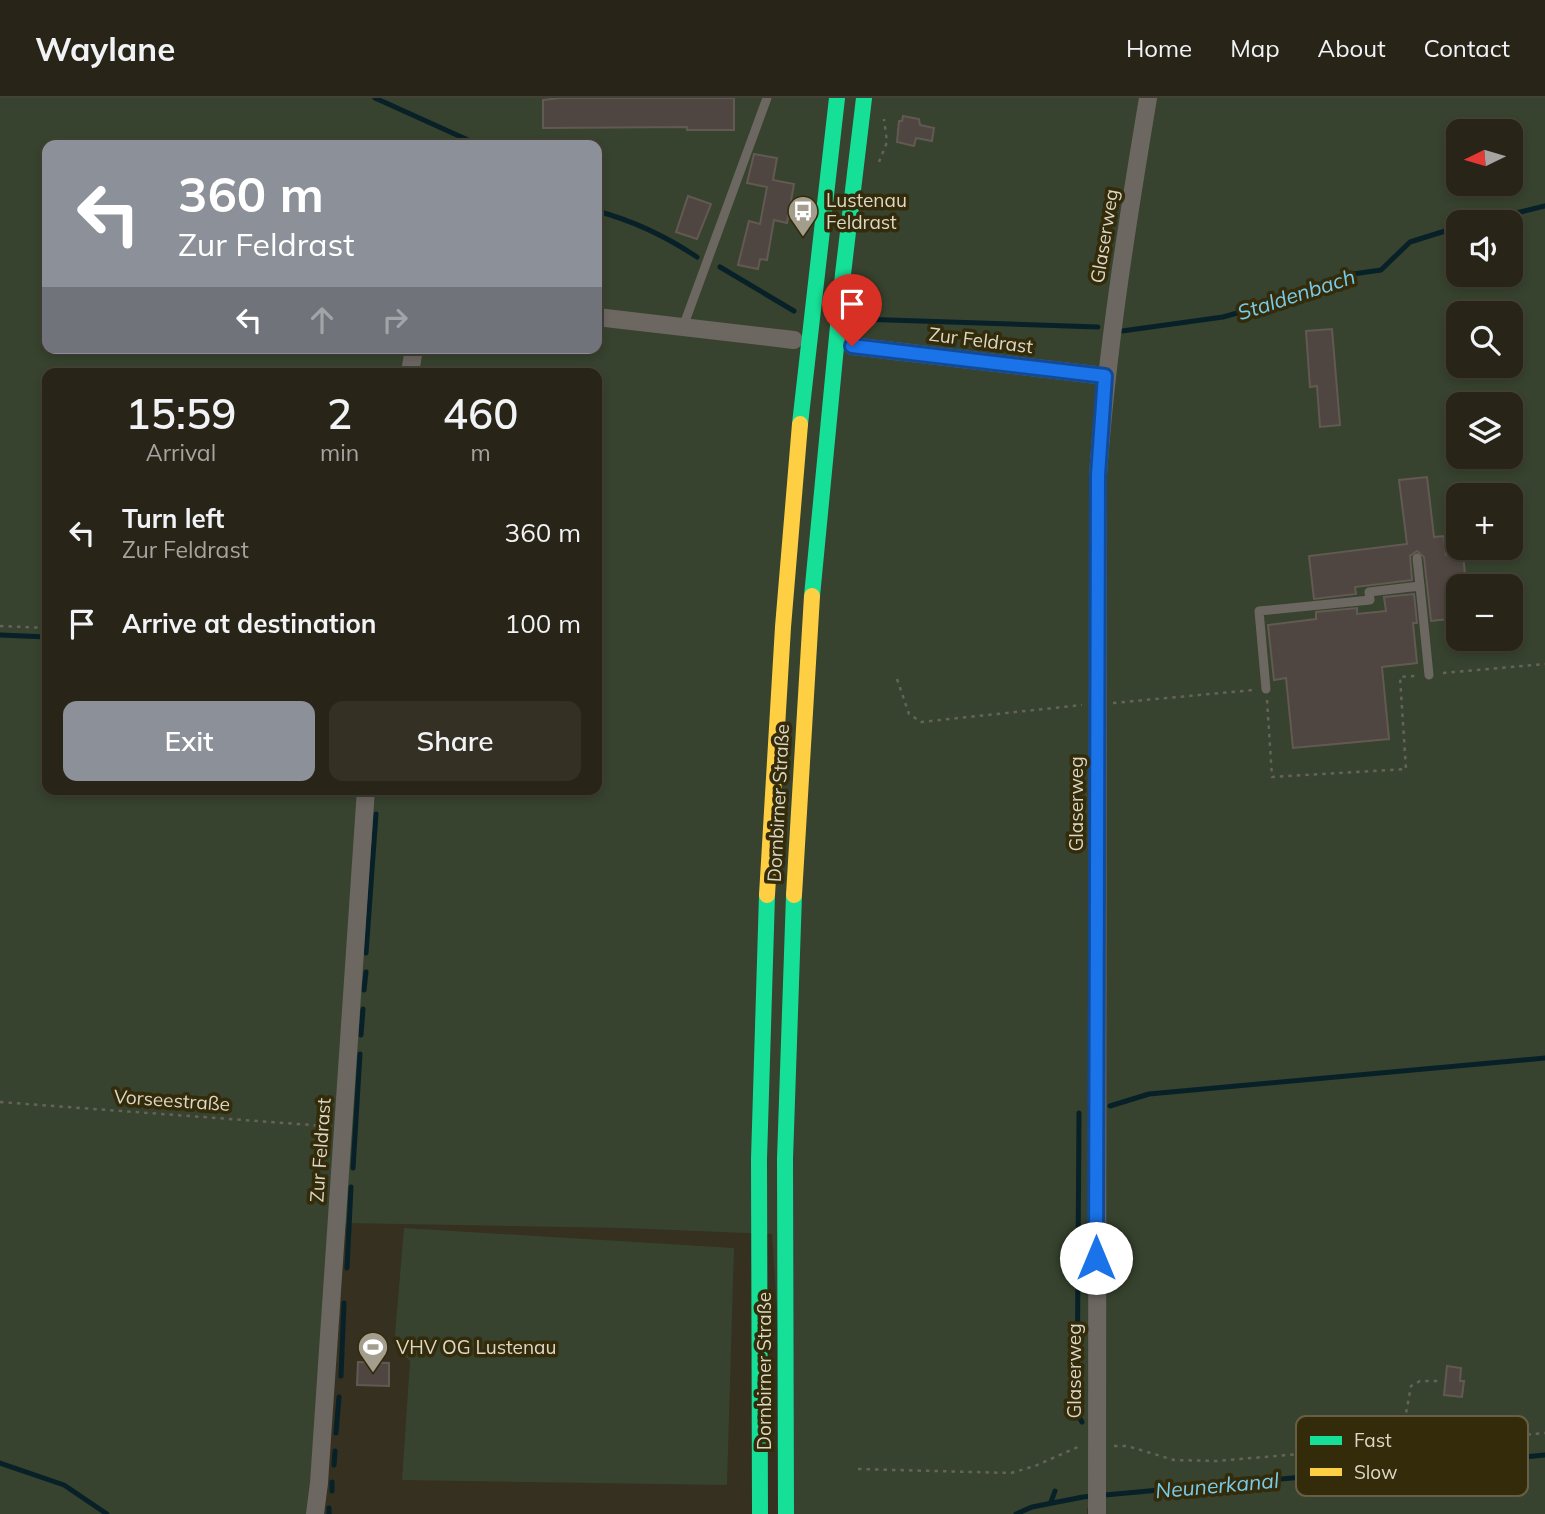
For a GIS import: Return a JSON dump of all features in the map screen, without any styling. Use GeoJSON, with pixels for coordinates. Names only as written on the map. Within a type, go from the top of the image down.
{"type":"FeatureCollection","features":[{"type":"Feature","properties":{"kind":"main road","name":"Dornbirner Straße"},"geometry":{"type":"LineString","coordinates":[[760,1514],[758,1238],[769,866],[796,483],[837,98]]}},
{"type":"Feature","properties":{"kind":"main road","name":"Dornbirner Straße"},"geometry":{"type":"LineString","coordinates":[[786,1514],[785,1186],[800,781],[825,456],[850,204],[864,98]]}},
{"type":"Feature","properties":{"kind":"street","name":"Glaserweg"},"geometry":{"type":"LineString","coordinates":[[1097,1513],[1098,475],[1105,376],[1148,98]]}},
{"type":"Feature","properties":{"kind":"street"},"geometry":{"type":"LineString","coordinates":[[602,318],[794,340]]}},
{"type":"Feature","properties":{"kind":"street","name":"Zur Feldrast"},"geometry":{"type":"LineString","coordinates":[[852,346],[1105,376]]}},
{"type":"Feature","properties":{"kind":"street","name":"Zur Feldrast"},"geometry":{"type":"LineString","coordinates":[[315,1514],[366,795]]}},
{"type":"Feature","properties":{"kind":"lane"},"geometry":{"type":"LineString","coordinates":[[683,327],[767,98]]}},
{"type":"Feature","properties":{"kind":"lane"},"geometry":{"type":"LineString","coordinates":[[1417,558],[1429,674]]}},
{"type":"Feature","properties":{"kind":"lane"},"geometry":{"type":"LineString","coordinates":[[1266,689],[1259,611],[1370,600],[1368,592],[1420,586]]}},
{"type":"Feature","properties":{"kind":"path"},"geometry":{"type":"LineString","coordinates":[[882,109],[887,142]]}},
{"type":"Feature","properties":{"kind":"path"},"geometry":{"type":"LineString","coordinates":[[0,626],[42,628]]}},
{"type":"Feature","properties":{"kind":"path"},"geometry":{"type":"LineString","coordinates":[[897,680],[909,714],[921,722],[1266,689],[1272,777],[1406,769],[1400,677],[1545,664]]}},
{"type":"Feature","properties":{"kind":"path","name":"Vorseestraße"},"geometry":{"type":"LineString","coordinates":[[0,1102],[342,1128]]}},
{"type":"Feature","properties":{"kind":"path"},"geometry":{"type":"LineString","coordinates":[[1405,1416],[1411,1385],[1420,1381],[1440,1381]]}},
{"type":"Feature","properties":{"kind":"path"},"geometry":{"type":"LineString","coordinates":[[859,1469],[1011,1473],[1035,1466],[1074,1447],[1095,1444],[1127,1447],[1186,1462],[1296,1454]]}},
{"type":"Feature","properties":{"kind":"green space"},"geometry":{"type":"Polygon","coordinates":[[[0,98],[1545,98],[1545,1514],[1102,1514],[1102,1509],[1087,1508],[1087,1514],[790,1514],[772,1234],[623,1228],[346,1223],[309,1514],[0,1514],[0,98]]]}},
{"type":"Feature","properties":{"kind":"green space"},"geometry":{"type":"Polygon","coordinates":[[[404,1228],[734,1248],[727,1485],[402,1480],[410,1361],[394,1346],[404,1228]]]}},
{"type":"Feature","properties":{"kind":"building"},"geometry":{"type":"Polygon","coordinates":[[[734,98],[734,130],[687,130],[687,127],[543,128],[543,100],[734,98]]]}},
{"type":"Feature","properties":{"kind":"building"},"geometry":{"type":"Polygon","coordinates":[[[903,116],[919,119],[920,125],[934,128],[932,141],[916,138],[914,146],[897,142],[899,121],[902,121],[903,116]]]}},
{"type":"Feature","properties":{"kind":"building"},"geometry":{"type":"Polygon","coordinates":[[[754,154],[777,158],[773,180],[794,184],[787,223],[774,220],[767,260],[760,259],[758,269],[738,265],[749,221],[760,224],[767,187],[747,183],[754,154]]]}},
{"type":"Feature","properties":{"kind":"building"},"geometry":{"type":"Polygon","coordinates":[[[688,196],[711,204],[697,239],[676,232],[688,196]]]}},
{"type":"Feature","properties":{"kind":"building"},"geometry":{"type":"Polygon","coordinates":[[[1332,329],[1340,425],[1320,427],[1317,386],[1310,387],[1306,331],[1332,329]]]}},
{"type":"Feature","properties":{"kind":"building"},"geometry":{"type":"Polygon","coordinates":[[[1427,477],[1434,537],[1444,536],[1446,560],[1464,560],[1465,574],[1446,574],[1446,619],[1431,621],[1424,557],[1417,551],[1410,556],[1412,580],[1355,587],[1356,594],[1314,599],[1309,556],[1407,544],[1399,480],[1427,477]]]}},
{"type":"Feature","properties":{"kind":"building"},"geometry":{"type":"Polygon","coordinates":[[[1414,594],[1417,623],[1413,623],[1417,663],[1382,667],[1389,739],[1293,748],[1286,678],[1274,680],[1268,625],[1316,619],[1316,612],[1357,608],[1357,614],[1386,611],[1384,597],[1414,594]]]}},
{"type":"Feature","properties":{"kind":"building","name":"VHV OG Lustenau"},"geometry":{"type":"Polygon","coordinates":[[[358,1362],[389,1363],[389,1386],[357,1385],[358,1362]]]}},
{"type":"Feature","properties":{"kind":"building"},"geometry":{"type":"Polygon","coordinates":[[[1447,1366],[1461,1368],[1460,1381],[1464,1381],[1462,1397],[1444,1395],[1447,1366]]]}},
{"type":"Feature","properties":{"kind":"waterway","name":"Staldenbach"},"geometry":{"type":"LineString","coordinates":[[375,98],[468,140]]}},
{"type":"Feature","properties":{"kind":"waterway","name":"Staldenbach"},"geometry":{"type":"LineString","coordinates":[[1523,211],[1545,206]]}},
{"type":"Feature","properties":{"kind":"waterway","name":"Staldenbach"},"geometry":{"type":"LineString","coordinates":[[602,212],[648,230],[697,257]]}},
{"type":"Feature","properties":{"kind":"waterway","name":"Staldenbach"},"geometry":{"type":"LineString","coordinates":[[1122,331],[1223,317],[1259,307],[1346,275],[1381,270],[1410,242],[1446,231]]}},
{"type":"Feature","properties":{"kind":"waterway","name":"Staldenbach"},"geometry":{"type":"LineString","coordinates":[[720,267],[794,311]]}},
{"type":"Feature","properties":{"kind":"waterway","name":"Staldenbach"},"geometry":{"type":"LineString","coordinates":[[859,319],[1098,327]]}},
{"type":"Feature","properties":{"kind":"waterway"},"geometry":{"type":"LineString","coordinates":[[0,635],[42,637]]}},
{"type":"Feature","properties":{"kind":"waterway"},"geometry":{"type":"LineString","coordinates":[[366,953],[376,814]]}},
{"type":"Feature","properties":{"kind":"waterway"},"geometry":{"type":"LineString","coordinates":[[364,990],[366,972]]}},
{"type":"Feature","properties":{"kind":"waterway"},"geometry":{"type":"LineString","coordinates":[[361,1035],[363,1009]]}},
{"type":"Feature","properties":{"kind":"waterway"},"geometry":{"type":"LineString","coordinates":[[353,1168],[360,1054]]}},
{"type":"Feature","properties":{"kind":"waterway"},"geometry":{"type":"LineString","coordinates":[[1110,1106],[1149,1094],[1545,1058]]}},
{"type":"Feature","properties":{"kind":"waterway"},"geometry":{"type":"LineString","coordinates":[[1079,1113],[1077,1413],[1082,1422]]}},
{"type":"Feature","properties":{"kind":"waterway"},"geometry":{"type":"LineString","coordinates":[[347,1268],[351,1187]]}},
{"type":"Feature","properties":{"kind":"waterway"},"geometry":{"type":"LineString","coordinates":[[341,1376],[344,1303]]}},
{"type":"Feature","properties":{"kind":"waterway"},"geometry":{"type":"LineString","coordinates":[[336,1433],[339,1397]]}},
{"type":"Feature","properties":{"kind":"waterway"},"geometry":{"type":"LineString","coordinates":[[334,1465],[335,1451]]}},
{"type":"Feature","properties":{"kind":"waterway","name":"Neunerkanal"},"geometry":{"type":"LineString","coordinates":[[1528,1457],[1545,1455]]}},
{"type":"Feature","properties":{"kind":"waterway","name":"Neunerkanal"},"geometry":{"type":"LineString","coordinates":[[0,1463],[64,1485],[107,1514]]}},
{"type":"Feature","properties":{"kind":"waterway","name":"Neunerkanal"},"geometry":{"type":"LineString","coordinates":[[1016,1514],[1032,1507],[1083,1497],[1296,1478]]}},
{"type":"Feature","properties":{"kind":"waterway"},"geometry":{"type":"LineString","coordinates":[[332,1482],[332,1491]]}},
{"type":"Feature","properties":{"kind":"waterway"},"geometry":{"type":"LineString","coordinates":[[1051,1502],[1055,1491]]}},
{"type":"Feature","properties":{"kind":"waterway"},"geometry":{"type":"LineString","coordinates":[[329,1508],[329,1514]]}},
{"type":"Feature","properties":{"kind":"traffic: fast"},"geometry":{"type":"LineString","coordinates":[[800,424],[837,98]]}},
{"type":"Feature","properties":{"kind":"traffic: fast"},"geometry":{"type":"LineString","coordinates":[[812,596],[843,274],[864,98]]}},
{"type":"Feature","properties":{"kind":"traffic: fast"},"geometry":{"type":"LineString","coordinates":[[760,1514],[759,1159],[767,895]]}},
{"type":"Feature","properties":{"kind":"traffic: fast"},"geometry":{"type":"LineString","coordinates":[[786,1514],[785,1159],[794,895]]}},
{"type":"Feature","properties":{"kind":"traffic: slow"},"geometry":{"type":"LineString","coordinates":[[767,895],[783,627],[800,424]]}},
{"type":"Feature","properties":{"kind":"traffic: slow"},"geometry":{"type":"LineString","coordinates":[[794,895],[812,596]]}},
{"type":"Feature","properties":{"kind":"place","name":"Lustenau Feldrast"},"geometry":{"type":"Point","coordinates":[803,238]}},
{"type":"Feature","properties":{"kind":"place","name":"VHV OG Lustenau"},"geometry":{"type":"Point","coordinates":[373,1374]}},
{"type":"Feature","properties":{"kind":"route"},"geometry":{"type":"LineString","coordinates":[[852,346],[1105,376],[1098,475],[1096,1258]]}}]}
